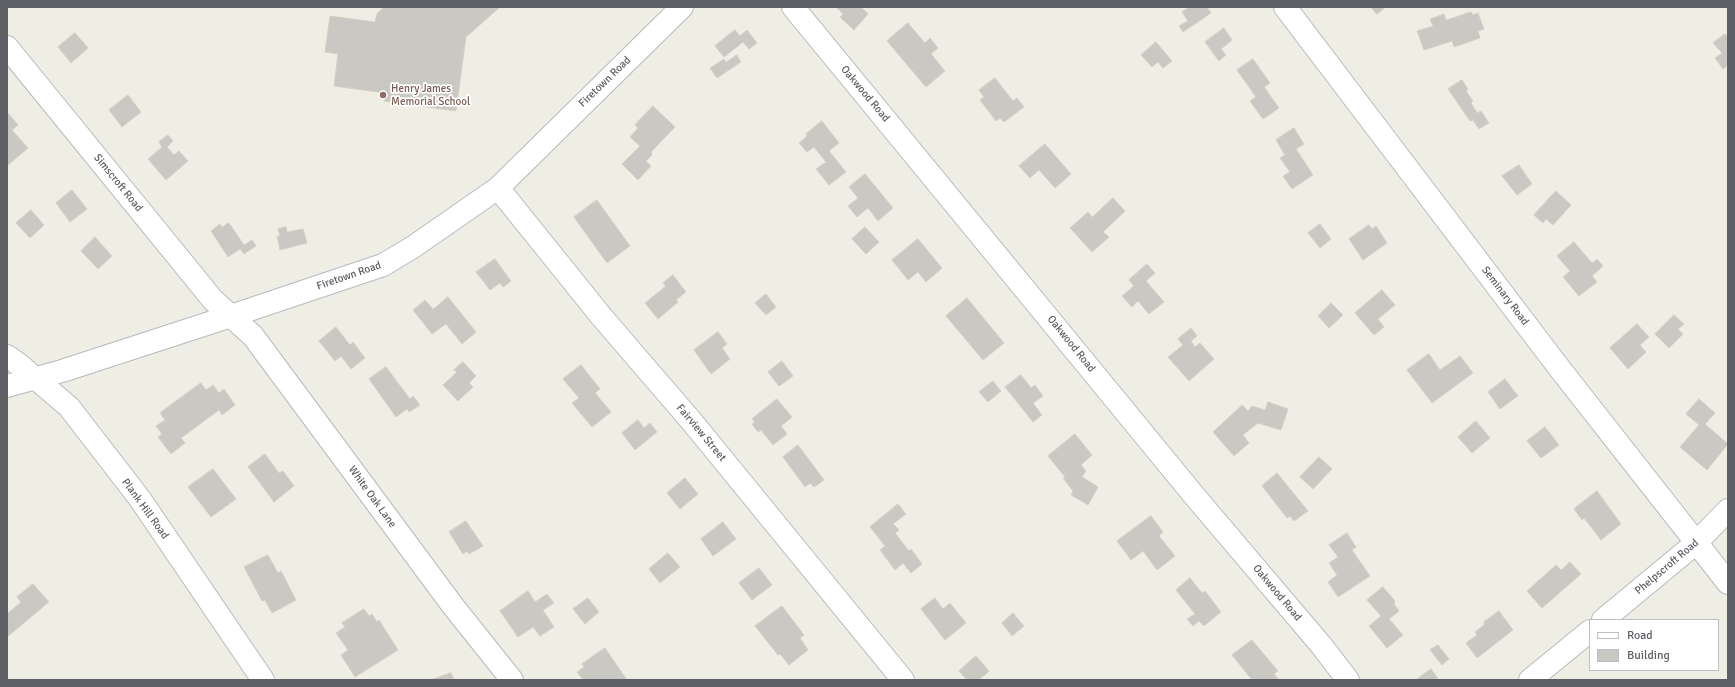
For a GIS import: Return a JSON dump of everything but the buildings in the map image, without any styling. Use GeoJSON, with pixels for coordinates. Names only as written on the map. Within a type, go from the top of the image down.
{"type":"FeatureCollection","features":[{"type":"Feature","properties":{"kind":"street","name":"Firetown Road"},"geometry":{"type":"LineString","coordinates":[[7,386],[62,371],[383,265],[420,242],[498,188],[682,7]]}},
{"type":"Feature","properties":{"kind":"street","name":"Oakwood Road"},"geometry":{"type":"LineString","coordinates":[[793,7],[1197,499],[1321,645],[1348,680]]}},
{"type":"Feature","properties":{"kind":"street","name":"Seminary Road"},"geometry":{"type":"LineString","coordinates":[[1285,7],[1560,369],[1728,583]]}},
{"type":"Feature","properties":{"kind":"street","name":"Simscroft Road"},"geometry":{"type":"LineString","coordinates":[[7,47],[213,300],[231,316]]}},
{"type":"Feature","properties":{"kind":"street","name":"Fairview Street"},"geometry":{"type":"LineString","coordinates":[[498,188],[601,316],[693,423],[903,680]]}},
{"type":"Feature","properties":{"kind":"street","name":"White Oak Lane"},"geometry":{"type":"LineString","coordinates":[[231,316],[253,336],[396,530],[512,680]]}},
{"type":"Feature","properties":{"kind":"street","name":"Plank Hill Road"},"geometry":{"type":"LineString","coordinates":[[7,356],[69,408],[140,499],[263,680]]}},
{"type":"Feature","properties":{"kind":"street","name":"Phelpscroft Road"},"geometry":{"type":"LineString","coordinates":[[1604,619],[1696,544],[1728,510]]}},
{"type":"Feature","properties":{"kind":"street"},"geometry":{"type":"LineString","coordinates":[[1530,680],[1589,632]]}},
{"type":"Feature","properties":{"kind":"place","name":"Henry James Memorial School"},"geometry":{"type":"Point","coordinates":[383,95]}}]}
